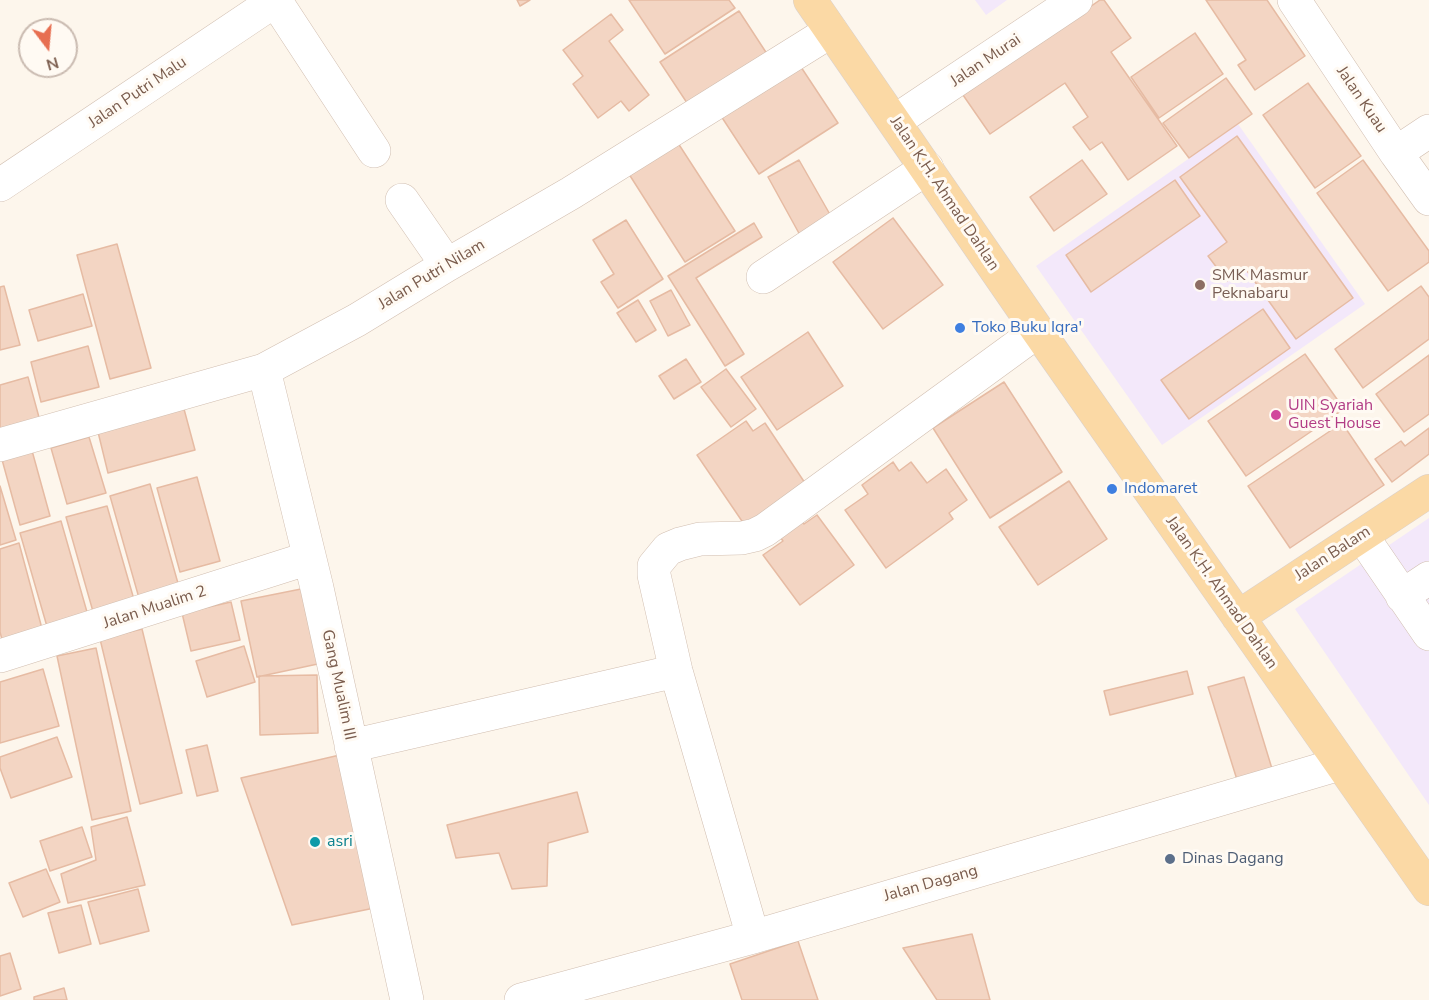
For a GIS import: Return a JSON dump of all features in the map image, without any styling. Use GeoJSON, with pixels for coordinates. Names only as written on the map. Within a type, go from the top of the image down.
{"type":"FeatureCollection","features":[{"type":"Feature","properties":{"kind":"main road","name":"Jalan K.H. Ahmad Dahlan"},"geometry":{"type":"LineString","coordinates":[[810,0],[1038,332],[1429,889]]}},
{"type":"Feature","properties":{"kind":"main road","name":"Jalan Balam"},"geometry":{"type":"LineString","coordinates":[[1238,617],[1429,492]]}},
{"type":"Feature","properties":{"kind":"street"},"geometry":{"type":"LineString","coordinates":[[276,0],[374,151]]}},
{"type":"Feature","properties":{"kind":"street","name":"Jalan Putri Malu"},"geometry":{"type":"LineString","coordinates":[[0,185],[276,0]]}},
{"type":"Feature","properties":{"kind":"street","name":"Jalan Murai"},"geometry":{"type":"LineString","coordinates":[[895,121],[1076,0]]}},
{"type":"Feature","properties":{"kind":"street","name":"Jalan Kuau"},"geometry":{"type":"LineString","coordinates":[[1294,0],[1429,199]]}},
{"type":"Feature","properties":{"kind":"street","name":"Jalan Putri Nilam"},"geometry":{"type":"LineString","coordinates":[[0,445],[264,370],[357,320],[571,193],[831,31]]}},
{"type":"Feature","properties":{"kind":"street"},"geometry":{"type":"LineString","coordinates":[[1396,153],[1429,131]]}},
{"type":"Feature","properties":{"kind":"street"},"geometry":{"type":"LineString","coordinates":[[763,277],[927,168]]}},
{"type":"Feature","properties":{"kind":"street"},"geometry":{"type":"LineString","coordinates":[[402,200],[447,265]]}},
{"type":"Feature","properties":{"kind":"street"},"geometry":{"type":"LineString","coordinates":[[753,937],[676,671],[654,575],[658,560],[668,549],[700,539],[742,538],[755,536],[765,530],[1038,332]]}},
{"type":"Feature","properties":{"kind":"street","name":"Gang Mualim III"},"geometry":{"type":"LineString","coordinates":[[264,370],[309,558],[406,1000]]}},
{"type":"Feature","properties":{"kind":"street"},"geometry":{"type":"LineString","coordinates":[[1362,536],[1429,634]]}},
{"type":"Feature","properties":{"kind":"street","name":"Jalan Mualim 2"},"geometry":{"type":"LineString","coordinates":[[0,656],[309,558]]}},
{"type":"Feature","properties":{"kind":"street"},"geometry":{"type":"LineString","coordinates":[[1402,596],[1429,578]]}},
{"type":"Feature","properties":{"kind":"street"},"geometry":{"type":"LineString","coordinates":[[351,746],[676,671]]}},
{"type":"Feature","properties":{"kind":"street","name":"Jalan Dagang"},"geometry":{"type":"LineString","coordinates":[[521,1000],[753,937],[1340,764]]}},
{"type":"Feature","properties":{"kind":"shaded area"},"geometry":{"type":"Polygon","coordinates":[[[975,0],[1007,0],[986,15],[975,0]]]}},
{"type":"Feature","properties":{"kind":"shaded area","name":"SMK Masmur Peknabaru"},"geometry":{"type":"Polygon","coordinates":[[[1238,124],[1365,304],[1162,445],[1036,266],[1238,124]]]}},
{"type":"Feature","properties":{"kind":"shaded area"},"geometry":{"type":"Polygon","coordinates":[[[1429,518],[1429,805],[1295,609],[1429,518]]]}},
{"type":"Feature","properties":{"kind":"building"},"geometry":{"type":"Polygon","coordinates":[[[517,0],[530,0],[520,6],[517,0]]]}},
{"type":"Feature","properties":{"kind":"building"},"geometry":{"type":"Polygon","coordinates":[[[629,0],[729,0],[735,8],[665,54],[629,0]]]}},
{"type":"Feature","properties":{"kind":"building"},"geometry":{"type":"Polygon","coordinates":[[[1100,0],[1104,0],[1131,38],[1111,52],[1177,146],[1128,180],[1102,142],[1090,150],[1073,127],[1088,117],[1065,83],[990,134],[963,95],[1100,0]]]}},
{"type":"Feature","properties":{"kind":"building"},"geometry":{"type":"Polygon","coordinates":[[[1206,0],[1267,0],[1305,56],[1255,90],[1238,65],[1246,60],[1206,0]]]}},
{"type":"Feature","properties":{"kind":"building"},"geometry":{"type":"Polygon","coordinates":[[[739,11],[773,63],[695,115],[660,62],[739,11]]]}},
{"type":"Feature","properties":{"kind":"building"},"geometry":{"type":"Polygon","coordinates":[[[611,14],[623,30],[609,41],[649,95],[629,111],[621,101],[598,118],[573,84],[583,76],[563,50],[611,14]]]}},
{"type":"Feature","properties":{"kind":"building"},"geometry":{"type":"Polygon","coordinates":[[[1195,33],[1223,74],[1159,118],[1131,77],[1195,33]]]}},
{"type":"Feature","properties":{"kind":"building"},"geometry":{"type":"Polygon","coordinates":[[[799,64],[838,123],[759,174],[721,116],[799,64]]]}},
{"type":"Feature","properties":{"kind":"building"},"geometry":{"type":"Polygon","coordinates":[[[1226,78],[1252,114],[1189,158],[1163,123],[1226,78]]]}},
{"type":"Feature","properties":{"kind":"building"},"geometry":{"type":"Polygon","coordinates":[[[1308,83],[1361,156],[1315,188],[1263,115],[1308,83]]]}},
{"type":"Feature","properties":{"kind":"building"},"geometry":{"type":"Polygon","coordinates":[[[1237,136],[1353,298],[1296,339],[1245,268],[1227,281],[1208,256],[1227,242],[1180,177],[1237,136]]]}},
{"type":"Feature","properties":{"kind":"building"},"geometry":{"type":"Polygon","coordinates":[[[676,140],[735,231],[685,262],[627,171],[676,140]]]}},
{"type":"Feature","properties":{"kind":"building"},"geometry":{"type":"Polygon","coordinates":[[[799,160],[836,225],[806,246],[768,177],[799,160]]]}},
{"type":"Feature","properties":{"kind":"building"},"geometry":{"type":"Polygon","coordinates":[[[1082,160],[1107,194],[1054,231],[1030,197],[1082,160]]]}},
{"type":"Feature","properties":{"kind":"building"},"geometry":{"type":"Polygon","coordinates":[[[1363,160],[1429,251],[1429,262],[1388,291],[1317,193],[1363,160]]]}},
{"type":"Feature","properties":{"kind":"building"},"geometry":{"type":"Polygon","coordinates":[[[1175,180],[1200,216],[1091,292],[1066,255],[1175,180]]]}},
{"type":"Feature","properties":{"kind":"building"},"geometry":{"type":"Polygon","coordinates":[[[893,218],[943,285],[883,329],[833,262],[893,218]]]}},
{"type":"Feature","properties":{"kind":"building"},"geometry":{"type":"Polygon","coordinates":[[[626,220],[663,279],[618,308],[601,282],[614,274],[593,240],[626,220]]]}},
{"type":"Feature","properties":{"kind":"building"},"geometry":{"type":"Polygon","coordinates":[[[754,223],[762,237],[696,278],[744,354],[725,366],[668,276],[754,223]]]}},
{"type":"Feature","properties":{"kind":"building"},"geometry":{"type":"Polygon","coordinates":[[[117,244],[151,368],[110,379],[77,255],[117,244]]]}},
{"type":"Feature","properties":{"kind":"building"},"geometry":{"type":"Polygon","coordinates":[[[4,286],[20,345],[0,350],[0,287],[4,286]]]}},
{"type":"Feature","properties":{"kind":"building"},"geometry":{"type":"Polygon","coordinates":[[[1421,286],[1429,297],[1429,339],[1363,388],[1335,349],[1421,286]]]}},
{"type":"Feature","properties":{"kind":"building"},"geometry":{"type":"Polygon","coordinates":[[[671,290],[690,325],[668,336],[650,301],[671,290]]]}},
{"type":"Feature","properties":{"kind":"building"},"geometry":{"type":"Polygon","coordinates":[[[83,294],[92,326],[38,341],[29,310],[83,294]]]}},
{"type":"Feature","properties":{"kind":"building"},"geometry":{"type":"Polygon","coordinates":[[[638,300],[656,330],[636,342],[617,313],[638,300]]]}},
{"type":"Feature","properties":{"kind":"building"},"geometry":{"type":"Polygon","coordinates":[[[1263,309],[1290,348],[1189,419],[1161,380],[1263,309]]]}},
{"type":"Feature","properties":{"kind":"building"},"geometry":{"type":"Polygon","coordinates":[[[808,332],[843,386],[777,430],[741,377],[808,332]]]}},
{"type":"Feature","properties":{"kind":"building"},"geometry":{"type":"Polygon","coordinates":[[[88,346],[99,387],[41,402],[31,362],[88,346]]]}},
{"type":"Feature","properties":{"kind":"building","name":"UIN Syariah Guest House"},"geometry":{"type":"Polygon","coordinates":[[[1305,354],[1344,409],[1246,476],[1208,421],[1305,354]]]}},
{"type":"Feature","properties":{"kind":"building"},"geometry":{"type":"Polygon","coordinates":[[[1429,355],[1429,414],[1404,432],[1376,394],[1429,355]]]}},
{"type":"Feature","properties":{"kind":"building"},"geometry":{"type":"Polygon","coordinates":[[[686,359],[701,382],[674,399],[659,376],[686,359]]]}},
{"type":"Feature","properties":{"kind":"building"},"geometry":{"type":"Polygon","coordinates":[[[726,369],[756,409],[731,427],[701,387],[726,369]]]}},
{"type":"Feature","properties":{"kind":"building"},"geometry":{"type":"Polygon","coordinates":[[[28,377],[40,421],[0,432],[0,385],[28,377]]]}},
{"type":"Feature","properties":{"kind":"building"},"geometry":{"type":"Polygon","coordinates":[[[1004,382],[1062,472],[990,518],[933,428],[1004,382]]]}},
{"type":"Feature","properties":{"kind":"building"},"geometry":{"type":"Polygon","coordinates":[[[184,409],[195,450],[108,473],[98,432],[184,409]]]}},
{"type":"Feature","properties":{"kind":"building"},"geometry":{"type":"Polygon","coordinates":[[[746,421],[753,431],[765,423],[807,486],[746,527],[697,455],[746,421]]]}},
{"type":"Feature","properties":{"kind":"building"},"geometry":{"type":"Polygon","coordinates":[[[1342,423],[1384,485],[1290,548],[1248,486],[1342,423]]]}},
{"type":"Feature","properties":{"kind":"building"},"geometry":{"type":"Polygon","coordinates":[[[1429,428],[1429,454],[1392,482],[1375,459],[1401,441],[1405,446],[1429,428]]]}},
{"type":"Feature","properties":{"kind":"building"},"geometry":{"type":"Polygon","coordinates":[[[89,437],[106,493],[67,504],[51,448],[89,437]]]}},
{"type":"Feature","properties":{"kind":"building"},"geometry":{"type":"Polygon","coordinates":[[[31,447],[50,516],[20,525],[1,456],[31,447]]]}},
{"type":"Feature","properties":{"kind":"building"},"geometry":{"type":"Polygon","coordinates":[[[893,462],[899,471],[911,462],[927,483],[946,469],[967,500],[949,513],[953,519],[886,568],[845,510],[868,494],[862,485],[893,462]]]}},
{"type":"Feature","properties":{"kind":"building"},"geometry":{"type":"Polygon","coordinates":[[[197,477],[220,561],[180,572],[157,488],[197,477]]]}},
{"type":"Feature","properties":{"kind":"building"},"geometry":{"type":"Polygon","coordinates":[[[1069,481],[1107,539],[1038,585],[999,527],[1069,481]]]}},
{"type":"Feature","properties":{"kind":"building"},"geometry":{"type":"Polygon","coordinates":[[[150,484],[181,594],[141,605],[110,496],[150,484]]]}},
{"type":"Feature","properties":{"kind":"building"},"geometry":{"type":"Polygon","coordinates":[[[0,486],[16,540],[0,545],[0,486]]]}},
{"type":"Feature","properties":{"kind":"building"},"geometry":{"type":"Polygon","coordinates":[[[107,506],[135,603],[94,615],[66,517],[107,506]]]}},
{"type":"Feature","properties":{"kind":"building"},"geometry":{"type":"Polygon","coordinates":[[[817,515],[854,565],[800,605],[763,555],[783,541],[777,533],[799,517],[804,524],[817,515]]]}},
{"type":"Feature","properties":{"kind":"building"},"geometry":{"type":"Polygon","coordinates":[[[61,521],[89,619],[48,630],[20,533],[61,521]]]}},
{"type":"Feature","properties":{"kind":"building"},"geometry":{"type":"Polygon","coordinates":[[[19,543],[44,636],[4,647],[0,632],[0,549],[19,543]]]}},
{"type":"Feature","properties":{"kind":"building"},"geometry":{"type":"Polygon","coordinates":[[[311,587],[327,662],[257,677],[241,601],[311,587]]]}},
{"type":"Feature","properties":{"kind":"building"},"geometry":{"type":"Polygon","coordinates":[[[231,602],[240,640],[191,651],[182,613],[231,602]]]}},
{"type":"Feature","properties":{"kind":"building"},"geometry":{"type":"Polygon","coordinates":[[[142,629],[182,793],[140,804],[100,639],[142,629]]]}},
{"type":"Feature","properties":{"kind":"building"},"geometry":{"type":"Polygon","coordinates":[[[244,646],[255,682],[207,697],[196,661],[244,646]]]}},
{"type":"Feature","properties":{"kind":"building"},"geometry":{"type":"Polygon","coordinates":[[[96,648],[131,811],[92,820],[57,656],[96,648]]]}},
{"type":"Feature","properties":{"kind":"building"},"geometry":{"type":"Polygon","coordinates":[[[43,669],[59,726],[0,743],[0,682],[43,669]]]}},
{"type":"Feature","properties":{"kind":"building"},"geometry":{"type":"Polygon","coordinates":[[[1187,671],[1193,694],[1110,715],[1104,691],[1187,671]]]}},
{"type":"Feature","properties":{"kind":"building"},"geometry":{"type":"Polygon","coordinates":[[[317,675],[318,733],[260,735],[259,676],[317,675]]]}},
{"type":"Feature","properties":{"kind":"building"},"geometry":{"type":"Polygon","coordinates":[[[1244,677],[1273,772],[1238,783],[1208,687],[1244,677]]]}},
{"type":"Feature","properties":{"kind":"building"},"geometry":{"type":"Polygon","coordinates":[[[57,737],[72,777],[11,798],[0,768],[0,757],[57,737]]]}},
{"type":"Feature","properties":{"kind":"building"},"geometry":{"type":"Polygon","coordinates":[[[207,745],[218,791],[197,796],[186,750],[207,745]]]}},
{"type":"Feature","properties":{"kind":"building","name":"asri"},"geometry":{"type":"Polygon","coordinates":[[[344,754],[384,906],[292,925],[241,778],[344,754]]]}},
{"type":"Feature","properties":{"kind":"building"},"geometry":{"type":"Polygon","coordinates":[[[577,792],[588,832],[548,843],[547,886],[512,889],[499,853],[456,858],[447,825],[577,792]]]}},
{"type":"Feature","properties":{"kind":"building"},"geometry":{"type":"Polygon","coordinates":[[[127,817],[145,885],[68,903],[61,874],[96,860],[91,827],[127,817]]]}},
{"type":"Feature","properties":{"kind":"building"},"geometry":{"type":"Polygon","coordinates":[[[82,827],[92,857],[50,871],[40,841],[82,827]]]}},
{"type":"Feature","properties":{"kind":"building"},"geometry":{"type":"Polygon","coordinates":[[[46,869],[60,902],[23,917],[9,883],[46,869]]]}},
{"type":"Feature","properties":{"kind":"building"},"geometry":{"type":"Polygon","coordinates":[[[138,889],[149,931],[100,944],[88,902],[138,889]]]}},
{"type":"Feature","properties":{"kind":"building"},"geometry":{"type":"Polygon","coordinates":[[[81,905],[91,944],[59,953],[48,913],[81,905]]]}},
{"type":"Feature","properties":{"kind":"building"},"geometry":{"type":"Polygon","coordinates":[[[972,934],[990,1000],[937,1000],[903,948],[972,934]]]}},
{"type":"Feature","properties":{"kind":"building"},"geometry":{"type":"Polygon","coordinates":[[[798,941],[818,1000],[742,1000],[730,964],[798,941]]]}},
{"type":"Feature","properties":{"kind":"building"},"geometry":{"type":"Polygon","coordinates":[[[10,953],[21,989],[0,996],[0,956],[10,953]]]}},
{"type":"Feature","properties":{"kind":"building"},"geometry":{"type":"Polygon","coordinates":[[[64,988],[67,1000],[34,1000],[34,997],[64,988]]]}},
{"type":"Feature","properties":{"kind":"place","name":"SMK Masmur Peknabaru"},"geometry":{"type":"Point","coordinates":[1200,285]}},
{"type":"Feature","properties":{"kind":"place","name":"Toko Buku Iqra'"},"geometry":{"type":"Point","coordinates":[960,328]}},
{"type":"Feature","properties":{"kind":"place","name":"UIN Syariah Guest House"},"geometry":{"type":"Point","coordinates":[1276,415]}},
{"type":"Feature","properties":{"kind":"place","name":"Indomaret"},"geometry":{"type":"Point","coordinates":[1112,489]}},
{"type":"Feature","properties":{"kind":"place","name":"asri"},"geometry":{"type":"Point","coordinates":[315,842]}},
{"type":"Feature","properties":{"kind":"place","name":"Dinas Dagang"},"geometry":{"type":"Point","coordinates":[1170,859]}}]}
